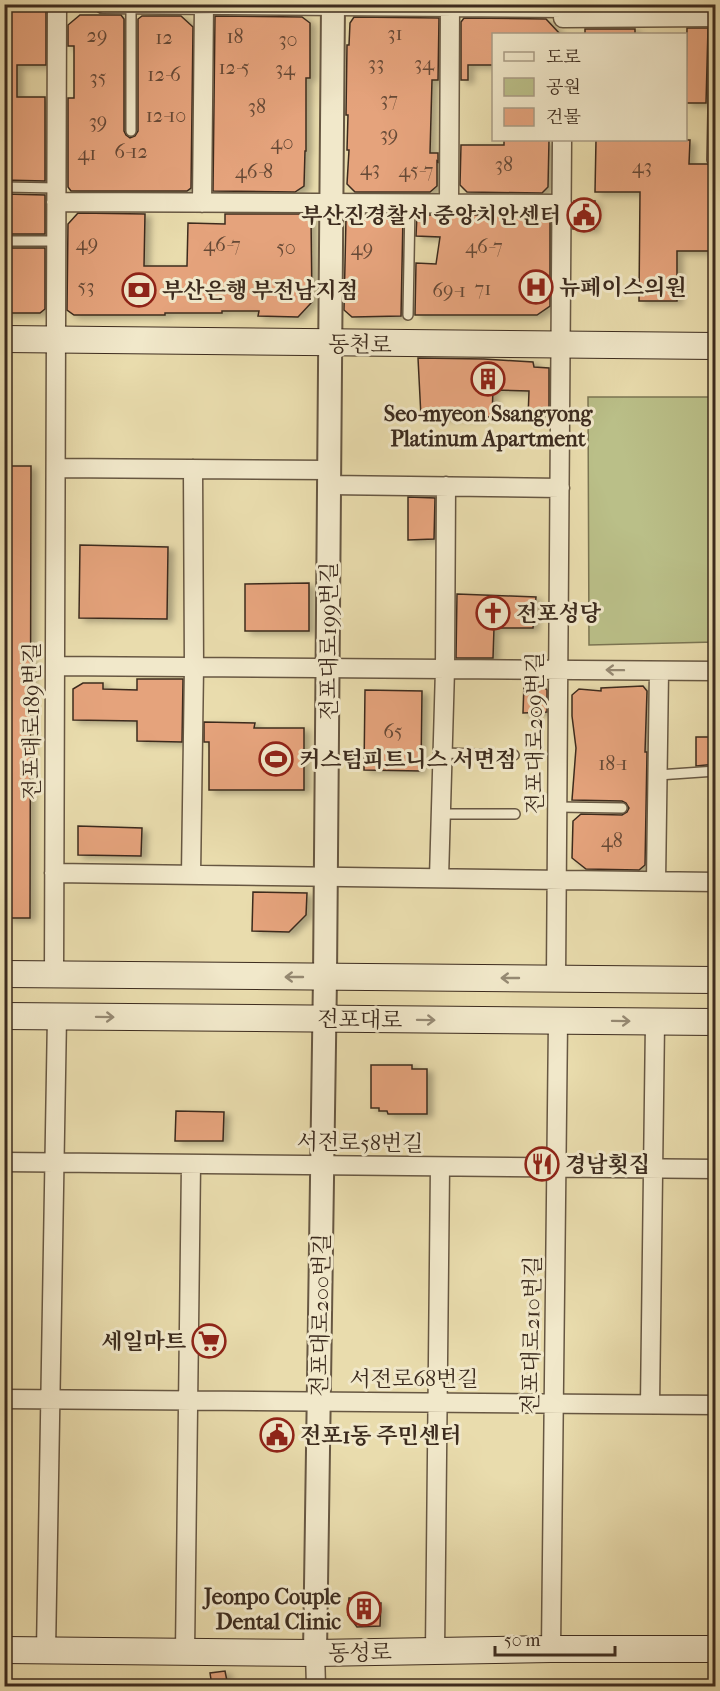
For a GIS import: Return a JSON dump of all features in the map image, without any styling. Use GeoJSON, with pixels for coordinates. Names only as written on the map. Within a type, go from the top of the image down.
{"type":"FeatureCollection","features":[{"type":"Feature","properties":{"kind":"main road","name":"동천로"},"geometry":{"type":"LineString","coordinates":[[4,339],[716,346]]}},
{"type":"Feature","properties":{"kind":"main road","name":"전포대로"},"geometry":{"type":"LineString","coordinates":[[4,974],[716,980]]}},
{"type":"Feature","properties":{"kind":"main road","name":"전포대로"},"geometry":{"type":"LineString","coordinates":[[4,1016],[716,1022]]}},
{"type":"Feature","properties":{"kind":"main road","name":"동성로"},"geometry":{"type":"LineString","coordinates":[[4,1650],[315,1653],[716,1649]]}},
{"type":"Feature","properties":{"kind":"street","name":"전포대로189번길"},"geometry":{"type":"LineString","coordinates":[[54,975],[57,4]]}},
{"type":"Feature","properties":{"kind":"street"},"geometry":{"type":"LineString","coordinates":[[103,4],[450,6],[563,16],[711,13]]}},
{"type":"Feature","properties":{"kind":"street"},"geometry":{"type":"LineString","coordinates":[[202,203],[204,5]]}},
{"type":"Feature","properties":{"kind":"street","name":"전포대로199번길"},"geometry":{"type":"LineString","coordinates":[[325,977],[333,5]]}},
{"type":"Feature","properties":{"kind":"street"},"geometry":{"type":"LineString","coordinates":[[449,203],[450,6]]}},
{"type":"Feature","properties":{"kind":"street","name":"전포대로209번길"},"geometry":{"type":"LineString","coordinates":[[556,979],[562,141]]}},
{"type":"Feature","properties":{"kind":"street"},"geometry":{"type":"LineString","coordinates":[[56,195],[202,203],[562,204]]}},
{"type":"Feature","properties":{"kind":"street"},"geometry":{"type":"LineString","coordinates":[[56,468],[193,469],[446,486],[560,488]]}},
{"type":"Feature","properties":{"kind":"street"},"geometry":{"type":"LineString","coordinates":[[191,875],[194,667],[193,469]]}},
{"type":"Feature","properties":{"kind":"street"},"geometry":{"type":"LineString","coordinates":[[439,878],[445,669],[446,486]]}},
{"type":"Feature","properties":{"kind":"street"},"geometry":{"type":"LineString","coordinates":[[55,666],[716,671]]}},
{"type":"Feature","properties":{"kind":"street"},"geometry":{"type":"LineString","coordinates":[[656,881],[659,671]]}},
{"type":"Feature","properties":{"kind":"street"},"geometry":{"type":"LineString","coordinates":[[54,873],[716,882]]}},
{"type":"Feature","properties":{"kind":"street","name":"전포대로200번길"},"geometry":{"type":"LineString","coordinates":[[315,1653],[325,977]]}},
{"type":"Feature","properties":{"kind":"street"},"geometry":{"type":"LineString","coordinates":[[46,1651],[57,1016]]}},
{"type":"Feature","properties":{"kind":"street","name":"전포대로210번길"},"geometry":{"type":"LineString","coordinates":[[551,1649],[558,1021]]}},
{"type":"Feature","properties":{"kind":"street"},"geometry":{"type":"LineString","coordinates":[[650,1404],[656,1022]]}},
{"type":"Feature","properties":{"kind":"street","name":"서전로58번길"},"geometry":{"type":"LineString","coordinates":[[4,1162],[716,1169]]}},
{"type":"Feature","properties":{"kind":"street"},"geometry":{"type":"LineString","coordinates":[[185,1652],[191,1164]]}},
{"type":"Feature","properties":{"kind":"street"},"geometry":{"type":"LineString","coordinates":[[435,1651],[440,1167]]}},
{"type":"Feature","properties":{"kind":"street","name":"서전로68번길"},"geometry":{"type":"LineString","coordinates":[[4,1399],[716,1405]]}},
{"type":"Feature","properties":{"kind":"street"},"geometry":{"type":"LineString","coordinates":[[315,1653],[316,1686]]}},
{"type":"Feature","properties":{"kind":"lane"},"geometry":{"type":"LineString","coordinates":[[131,5],[131,131]]}},
{"type":"Feature","properties":{"kind":"lane"},"geometry":{"type":"LineString","coordinates":[[711,13],[714,160]]}},
{"type":"Feature","properties":{"kind":"lane"},"geometry":{"type":"LineString","coordinates":[[4,187],[56,195]]}},
{"type":"Feature","properties":{"kind":"lane","name":"동천로"},"geometry":{"type":"LineString","coordinates":[[408,315],[410,204]]}},
{"type":"Feature","properties":{"kind":"lane"},"geometry":{"type":"LineString","coordinates":[[4,241],[56,241]]}},
{"type":"Feature","properties":{"kind":"lane","name":"전포대로209번길"},"geometry":{"type":"LineString","coordinates":[[443,753],[514,754]]}},
{"type":"Feature","properties":{"kind":"lane"},"geometry":{"type":"LineString","coordinates":[[658,775],[716,771]]}},
{"type":"Feature","properties":{"kind":"lane"},"geometry":{"type":"LineString","coordinates":[[558,807],[622,808]]}},
{"type":"Feature","properties":{"kind":"lane","name":"전포대로209번길"},"geometry":{"type":"LineString","coordinates":[[441,814],[515,814]]}},
{"type":"Feature","properties":{"kind":"green space"},"geometry":{"type":"Polygon","coordinates":[[[588,397],[715,397],[715,642],[589,645],[588,397]]]}},
{"type":"Feature","properties":{"kind":"building"},"geometry":{"type":"Polygon","coordinates":[[[4,4],[46,4],[46,65],[17,65],[17,97],[45,97],[45,181],[4,180],[4,4]]]}},
{"type":"Feature","properties":{"kind":"building"},"geometry":{"type":"Polygon","coordinates":[[[80,15],[121,15],[124,19],[124,131],[130,138],[138,131],[138,19],[142,16],[181,16],[193,27],[191,188],[187,191],[71,191],[68,187],[68,98],[74,98],[74,46],[68,46],[68,25],[80,15]]]}},
{"type":"Feature","properties":{"kind":"building"},"geometry":{"type":"Polygon","coordinates":[[[215,16],[302,17],[310,23],[310,78],[306,78],[304,186],[295,192],[213,191],[215,16]]]}},
{"type":"Feature","properties":{"kind":"building"},"geometry":{"type":"Polygon","coordinates":[[[354,17],[439,18],[438,80],[432,80],[430,153],[438,153],[437,186],[430,192],[355,192],[347,184],[349,150],[347,150],[348,115],[346,115],[347,45],[349,45],[350,23],[354,17]]]}},
{"type":"Feature","properties":{"kind":"building"},"geometry":{"type":"Polygon","coordinates":[[[464,18],[546,19],[559,33],[492,33],[492,65],[468,65],[468,80],[461,80],[461,22],[464,18]]]}},
{"type":"Feature","properties":{"kind":"building"},"geometry":{"type":"Polygon","coordinates":[[[687,28],[708,28],[706,103],[687,103],[687,28]]]}},
{"type":"Feature","properties":{"kind":"building"},"geometry":{"type":"Polygon","coordinates":[[[585,29],[635,29],[635,33],[585,33],[585,29]]]}},
{"type":"Feature","properties":{"kind":"building"},"geometry":{"type":"Polygon","coordinates":[[[690,140],[689,164],[707,164],[716,167],[716,251],[677,251],[677,301],[639,301],[640,192],[595,192],[596,141],[690,140]]]}},
{"type":"Feature","properties":{"kind":"building"},"geometry":{"type":"Polygon","coordinates":[[[504,141],[549,141],[548,187],[542,193],[467,192],[460,185],[461,145],[504,145],[504,141]]]}},
{"type":"Feature","properties":{"kind":"building"},"geometry":{"type":"Polygon","coordinates":[[[4,194],[45,195],[45,234],[4,234],[4,194]]]}},
{"type":"Feature","properties":{"kind":"building","name":"부산진경찰서 중앙치안센터"},"geometry":{"type":"Polygon","coordinates":[[[574,201],[595,201],[594,229],[573,229],[574,201]]]}},
{"type":"Feature","properties":{"kind":"building"},"geometry":{"type":"Polygon","coordinates":[[[78,213],[145,214],[144,266],[187,266],[188,223],[225,224],[225,214],[308,214],[311,217],[312,302],[298,317],[258,316],[259,311],[165,313],[165,315],[74,315],[67,310],[68,224],[78,213]]]}},
{"type":"Feature","properties":{"kind":"building"},"geometry":{"type":"Polygon","coordinates":[[[351,214],[403,215],[401,316],[352,317],[344,310],[346,218],[351,214]]]}},
{"type":"Feature","properties":{"kind":"building"},"geometry":{"type":"Polygon","coordinates":[[[417,215],[550,215],[550,306],[537,315],[415,315],[416,263],[436,264],[440,237],[416,236],[417,215]]]}},
{"type":"Feature","properties":{"kind":"building"},"geometry":{"type":"Polygon","coordinates":[[[4,248],[45,248],[45,309],[40,313],[4,313],[4,248]]]}},
{"type":"Feature","properties":{"kind":"building","name":"Seo-myeon Ssangyong Platinum Apartment"},"geometry":{"type":"Polygon","coordinates":[[[418,358],[533,362],[534,367],[549,368],[549,416],[528,418],[529,391],[493,390],[492,417],[421,417],[418,358]]]}},
{"type":"Feature","properties":{"kind":"building"},"geometry":{"type":"Polygon","coordinates":[[[7,466],[31,466],[30,918],[7,918],[7,466]]]}},
{"type":"Feature","properties":{"kind":"building"},"geometry":{"type":"Polygon","coordinates":[[[408,497],[435,498],[434,539],[408,540],[408,497]]]}},
{"type":"Feature","properties":{"kind":"building"},"geometry":{"type":"Polygon","coordinates":[[[80,545],[168,547],[167,619],[79,618],[80,545]]]}},
{"type":"Feature","properties":{"kind":"building"},"geometry":{"type":"Polygon","coordinates":[[[309,583],[309,631],[245,631],[245,584],[309,583]]]}},
{"type":"Feature","properties":{"kind":"building","name":"전포성당"},"geometry":{"type":"Polygon","coordinates":[[[457,594],[536,597],[533,628],[494,628],[493,658],[456,658],[457,594]]]}},
{"type":"Feature","properties":{"kind":"building"},"geometry":{"type":"Polygon","coordinates":[[[137,679],[183,679],[182,742],[137,741],[137,721],[73,720],[73,689],[83,683],[103,683],[103,689],[137,690],[137,679]]]}},
{"type":"Feature","properties":{"kind":"building"},"geometry":{"type":"Polygon","coordinates":[[[524,683],[540,683],[547,690],[547,712],[523,713],[524,683]]]}},
{"type":"Feature","properties":{"kind":"building"},"geometry":{"type":"Polygon","coordinates":[[[643,686],[647,691],[645,865],[639,870],[586,869],[572,858],[573,821],[581,814],[622,815],[629,808],[622,801],[572,800],[576,748],[572,695],[579,689],[601,691],[601,688],[643,686]]]}},
{"type":"Feature","properties":{"kind":"building"},"geometry":{"type":"Polygon","coordinates":[[[365,690],[422,691],[421,771],[364,770],[365,690]]]}},
{"type":"Feature","properties":{"kind":"building"},"geometry":{"type":"Polygon","coordinates":[[[204,722],[255,723],[254,728],[304,728],[304,790],[209,790],[209,742],[204,742],[204,722]]]}},
{"type":"Feature","properties":{"kind":"building"},"geometry":{"type":"Polygon","coordinates":[[[696,737],[716,737],[716,764],[696,766],[696,737]]]}},
{"type":"Feature","properties":{"kind":"building"},"geometry":{"type":"Polygon","coordinates":[[[78,826],[142,828],[141,856],[78,855],[78,826]]]}},
{"type":"Feature","properties":{"kind":"building"},"geometry":{"type":"Polygon","coordinates":[[[253,892],[307,893],[306,915],[289,932],[252,931],[253,892]]]}},
{"type":"Feature","properties":{"kind":"building"},"geometry":{"type":"Polygon","coordinates":[[[371,1065],[412,1065],[412,1069],[427,1069],[427,1114],[388,1114],[387,1111],[379,1111],[379,1108],[371,1108],[371,1065]]]}},
{"type":"Feature","properties":{"kind":"building"},"geometry":{"type":"Polygon","coordinates":[[[176,1111],[224,1112],[223,1141],[175,1141],[176,1111]]]}},
{"type":"Feature","properties":{"kind":"building","name":"Jeonpo Couple Dental Clinic"},"geometry":{"type":"Polygon","coordinates":[[[349,1598],[371,1598],[371,1603],[381,1603],[380,1626],[357,1627],[348,1615],[349,1598]]]}},
{"type":"Feature","properties":{"kind":"building"},"geometry":{"type":"Polygon","coordinates":[[[225,1671],[228,1686],[212,1686],[210,1673],[225,1671]]]}},
{"type":"Feature","properties":{"kind":"place","name":"부산진경찰서 중앙치안센터"},"geometry":{"type":"Point","coordinates":[584,215]}},
{"type":"Feature","properties":{"kind":"place","name":"뉴페이스의원"},"geometry":{"type":"Point","coordinates":[536,287]}},
{"type":"Feature","properties":{"kind":"place","name":"부산은행 부전남지점"},"geometry":{"type":"Point","coordinates":[139,290]}},
{"type":"Feature","properties":{"kind":"place","name":"Seo-myeon Ssangyong Platinum Apartment"},"geometry":{"type":"Point","coordinates":[488,379]}},
{"type":"Feature","properties":{"kind":"place","name":"전포성당"},"geometry":{"type":"Point","coordinates":[493,613]}},
{"type":"Feature","properties":{"kind":"place","name":"커스텀피트니스 서면점"},"geometry":{"type":"Point","coordinates":[276,759]}},
{"type":"Feature","properties":{"kind":"place","name":"경남횟집"},"geometry":{"type":"Point","coordinates":[542,1164]}},
{"type":"Feature","properties":{"kind":"place","name":"세일마트"},"geometry":{"type":"Point","coordinates":[209,1341]}},
{"type":"Feature","properties":{"kind":"place","name":"전포1동 주민센터"},"geometry":{"type":"Point","coordinates":[277,1435]}},
{"type":"Feature","properties":{"kind":"place","name":"Jeonpo Couple Dental Clinic"},"geometry":{"type":"Point","coordinates":[364,1609]}}]}
